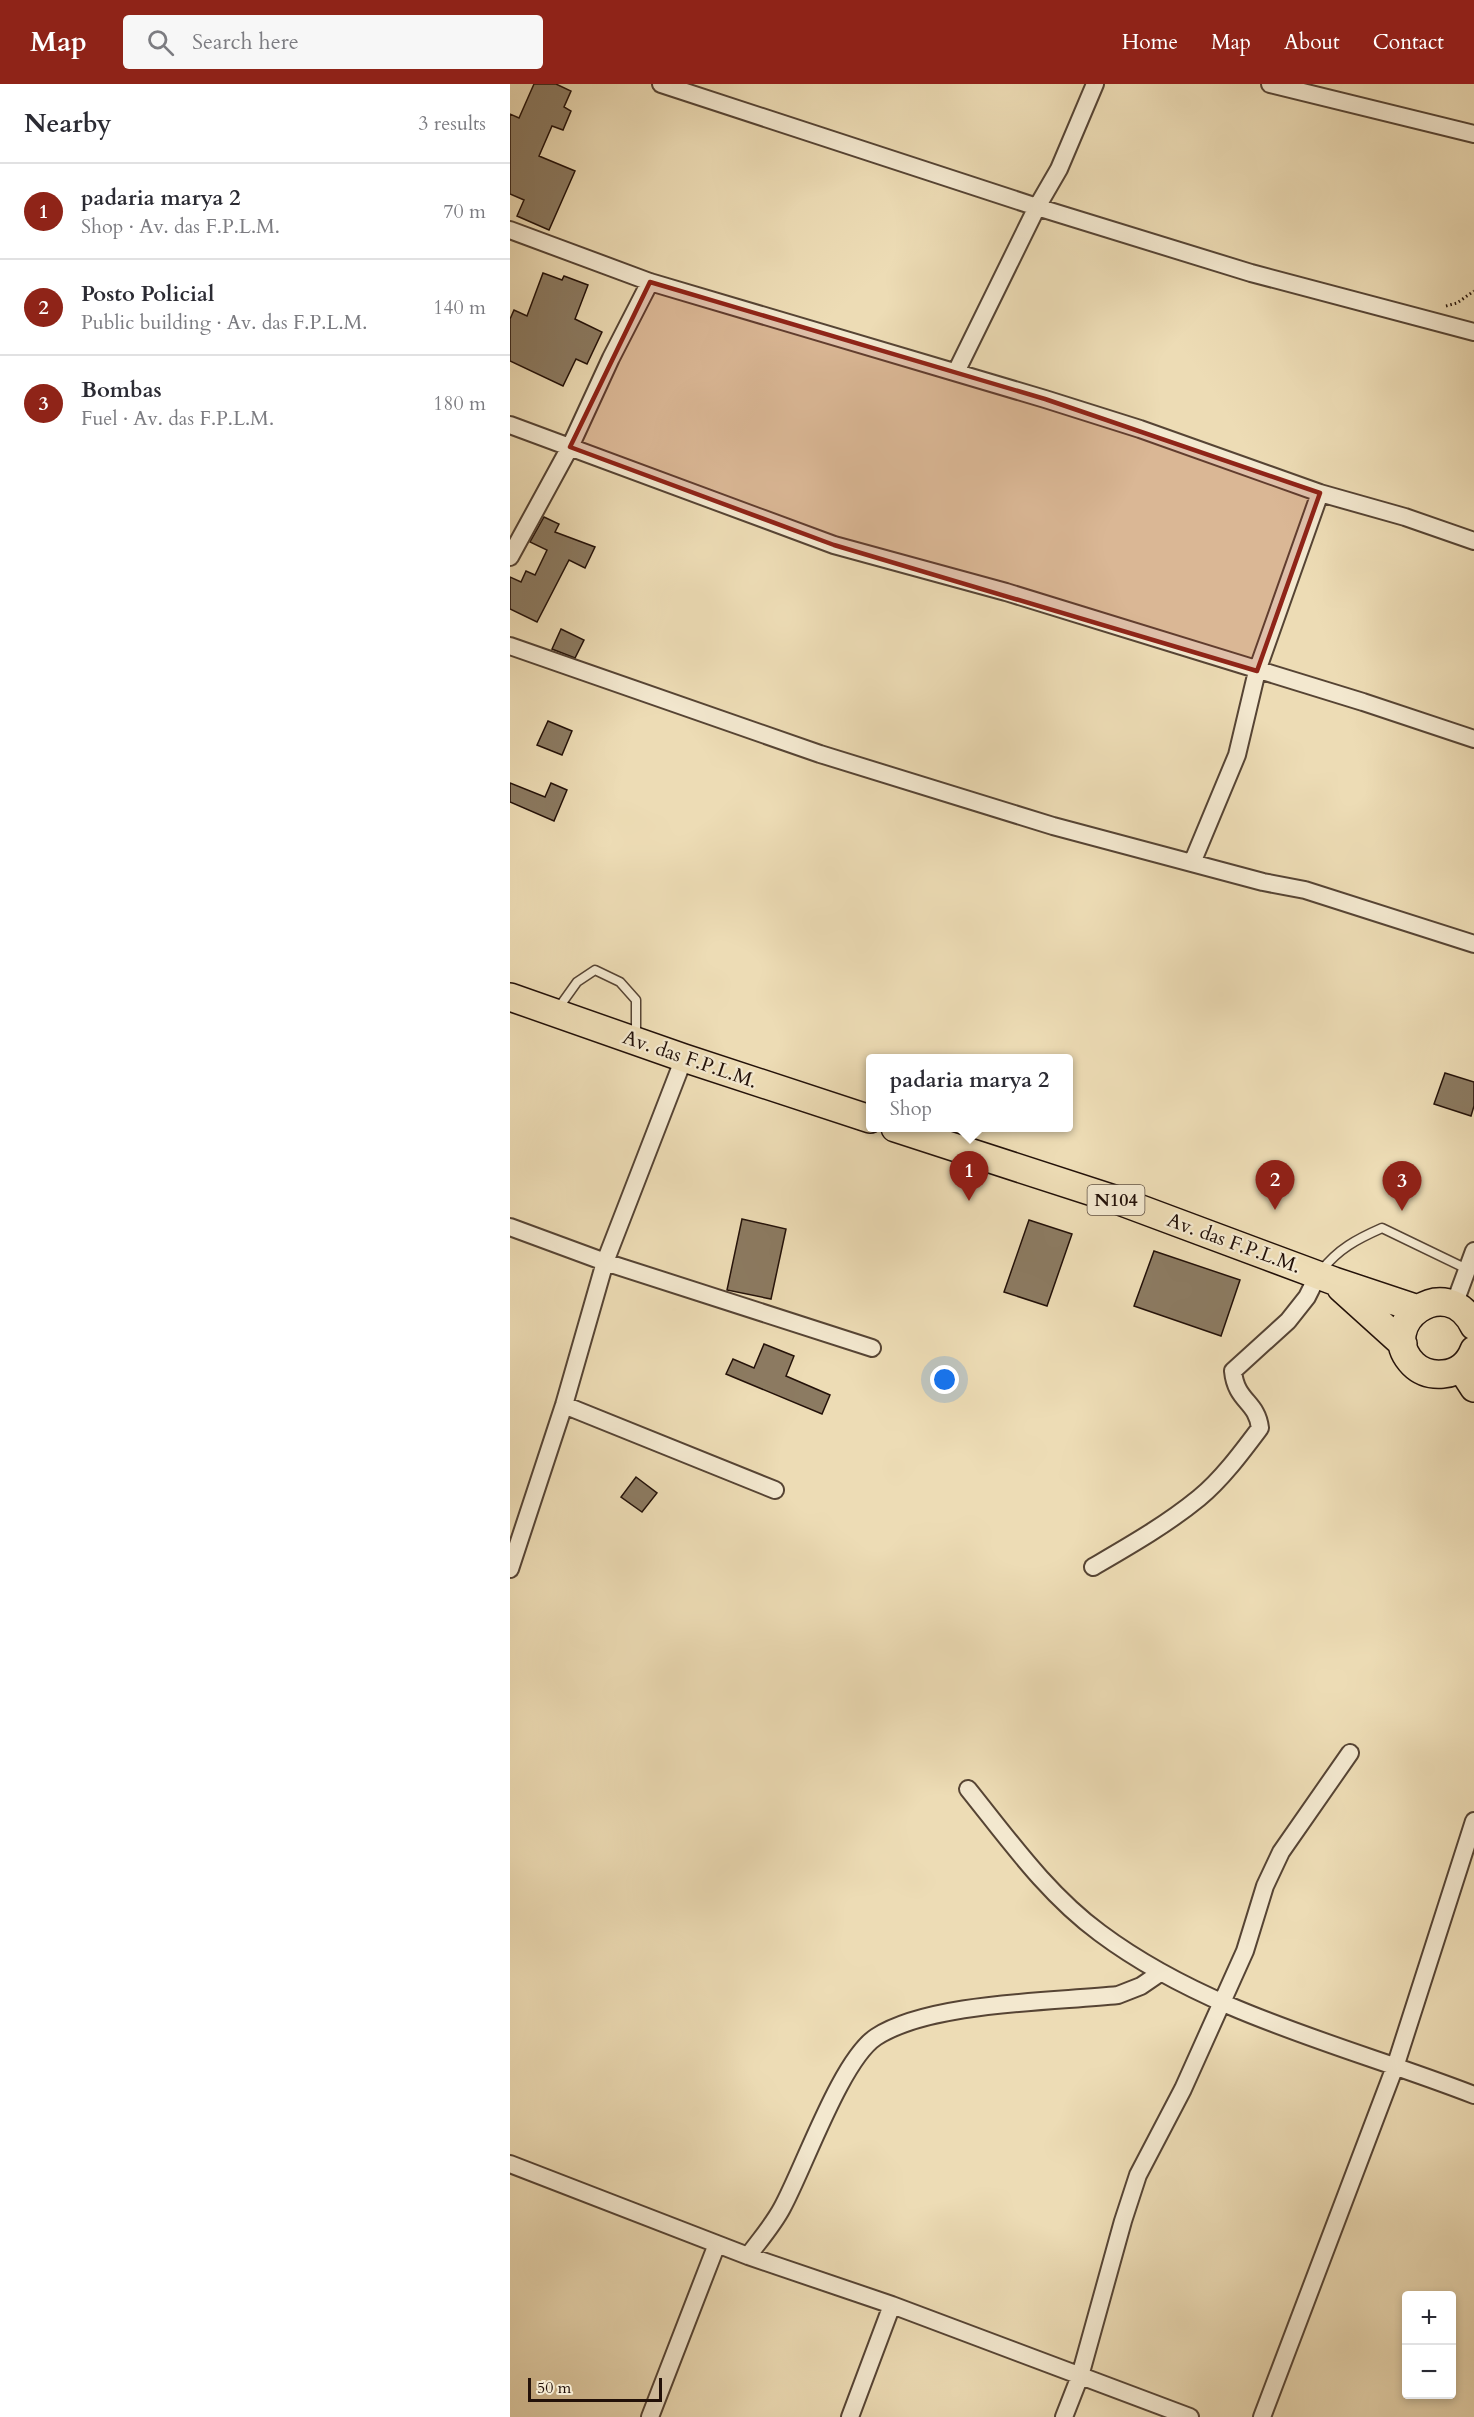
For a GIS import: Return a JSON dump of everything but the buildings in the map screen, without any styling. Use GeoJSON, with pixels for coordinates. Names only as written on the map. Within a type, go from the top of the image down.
{"type":"FeatureCollection","features":[{"type":"Feature","properties":{"kind":"main road","name":"Av. das F.P.L.M."},"geometry":{"type":"LineString","coordinates":[[510,997],[636,1042],[866,1118]]}},
{"type":"Feature","properties":{"kind":"main road","name":"Av. das F.P.L.M."},"geometry":{"type":"LineString","coordinates":[[907,1132],[1114,1199],[1418,1309]]}},
{"type":"Feature","properties":{"kind":"main road","name":"Av. das F.P.L.M."},"geometry":{"type":"LineString","coordinates":[[1326,1277],[1403,1344]]}},
{"type":"Feature","properties":{"kind":"main road","name":"N104"},"geometry":{"type":"LineString","coordinates":[[1418,1309],[1436,1302],[1454,1305]]}},
{"type":"Feature","properties":{"kind":"main road"},"geometry":{"type":"LineString","coordinates":[[1454,1305],[1469,1317],[1474,1326]]}},
{"type":"Feature","properties":{"kind":"main road"},"geometry":{"type":"LineString","coordinates":[[1403,1344],[1405,1324],[1418,1309]]}},
{"type":"Feature","properties":{"kind":"main road","name":"N104"},"geometry":{"type":"LineString","coordinates":[[1403,1344],[1411,1361],[1425,1372],[1444,1374],[1470,1369]]}},
{"type":"Feature","properties":{"kind":"street"},"geometry":{"type":"LineString","coordinates":[[661,84],[1037,207],[1251,273],[1474,332]]}},
{"type":"Feature","properties":{"kind":"street"},"geometry":{"type":"LineString","coordinates":[[956,372],[1037,207],[1059,169],[1095,84]]}},
{"type":"Feature","properties":{"kind":"street"},"geometry":{"type":"LineString","coordinates":[[1270,84],[1474,134]]}},
{"type":"Feature","properties":{"kind":"street"},"geometry":{"type":"LineString","coordinates":[[510,230],[650,282],[1140,429],[1320,493],[1474,541]]}},
{"type":"Feature","properties":{"kind":"street"},"geometry":{"type":"LineString","coordinates":[[510,556],[570,447],[610,358],[650,282]]}},
{"type":"Feature","properties":{"kind":"street"},"geometry":{"type":"LineString","coordinates":[[510,425],[834,545],[1006,592],[1385,709],[1474,739]]}},
{"type":"Feature","properties":{"kind":"street"},"geometry":{"type":"LineString","coordinates":[[1192,863],[1237,756],[1257,671],[1320,493]]}},
{"type":"Feature","properties":{"kind":"street"},"geometry":{"type":"LineString","coordinates":[[510,646],[820,754],[1053,826],[1324,896],[1474,944]]}},
{"type":"Feature","properties":{"kind":"street"},"geometry":{"type":"LineString","coordinates":[[510,1569],[564,1405],[605,1262],[684,1058]]}},
{"type":"Feature","properties":{"kind":"street"},"geometry":{"type":"LineString","coordinates":[[510,1227],[605,1262],[872,1348]]}},
{"type":"Feature","properties":{"kind":"street"},"geometry":{"type":"LineString","coordinates":[[1454,1305],[1474,1251]]}},
{"type":"Feature","properties":{"kind":"street"},"geometry":{"type":"LineString","coordinates":[[1093,1567],[1152,1532],[1200,1497],[1242,1453],[1260,1428],[1258,1415],[1235,1388],[1233,1371],[1288,1321],[1326,1277]]}},
{"type":"Feature","properties":{"kind":"street"},"geometry":{"type":"LineString","coordinates":[[564,1405],[775,1490]]}},
{"type":"Feature","properties":{"kind":"street"},"geometry":{"type":"LineString","coordinates":[[1064,2417],[1080,2376],[1138,2175],[1183,2089],[1245,1951],[1264,1886],[1281,1852],[1350,1753]]}},
{"type":"Feature","properties":{"kind":"street"},"geometry":{"type":"LineString","coordinates":[[968,1789],[1049,1888],[1099,1932],[1160,1973],[1220,2004],[1396,2064],[1474,2095]]}},
{"type":"Feature","properties":{"kind":"street"},"geometry":{"type":"LineString","coordinates":[[1262,2417],[1396,2064],[1474,1821]]}},
{"type":"Feature","properties":{"kind":"street"},"geometry":{"type":"LineString","coordinates":[[748,2256],[782,2208],[804,2158],[851,2066],[874,2038],[905,2022],[945,2013],[1118,1995],[1141,1986],[1160,1973]]}},
{"type":"Feature","properties":{"kind":"street"},"geometry":{"type":"LineString","coordinates":[[510,2164],[748,2256],[892,2305],[1190,2417]]}},
{"type":"Feature","properties":{"kind":"street"},"geometry":{"type":"LineString","coordinates":[[650,2417],[717,2244]]}},
{"type":"Feature","properties":{"kind":"street"},"geometry":{"type":"LineString","coordinates":[[850,2417],[892,2305]]}},
{"type":"Feature","properties":{"kind":"lane"},"geometry":{"type":"LineString","coordinates":[[555,1013],[577,982],[595,970],[620,982],[636,1000],[636,1042]]}},
{"type":"Feature","properties":{"kind":"lane"},"geometry":{"type":"LineString","coordinates":[[1326,1277],[1332,1256],[1352,1241],[1382,1228],[1467,1269]]}},
{"type":"Feature","properties":{"kind":"highlighted area"},"geometry":{"type":"Polygon","coordinates":[[[650,282],[1045,399],[1320,493],[1257,671],[834,545],[570,447],[650,282]]]}},
{"type":"Feature","properties":{"kind":"place","name":"padaria marya 2"},"geometry":{"type":"Point","coordinates":[969,1201]}},
{"type":"Feature","properties":{"kind":"place","name":"Posto Policial"},"geometry":{"type":"Point","coordinates":[1275,1210]}},
{"type":"Feature","properties":{"kind":"place","name":"Bombas"},"geometry":{"type":"Point","coordinates":[1402,1211]}}]}
